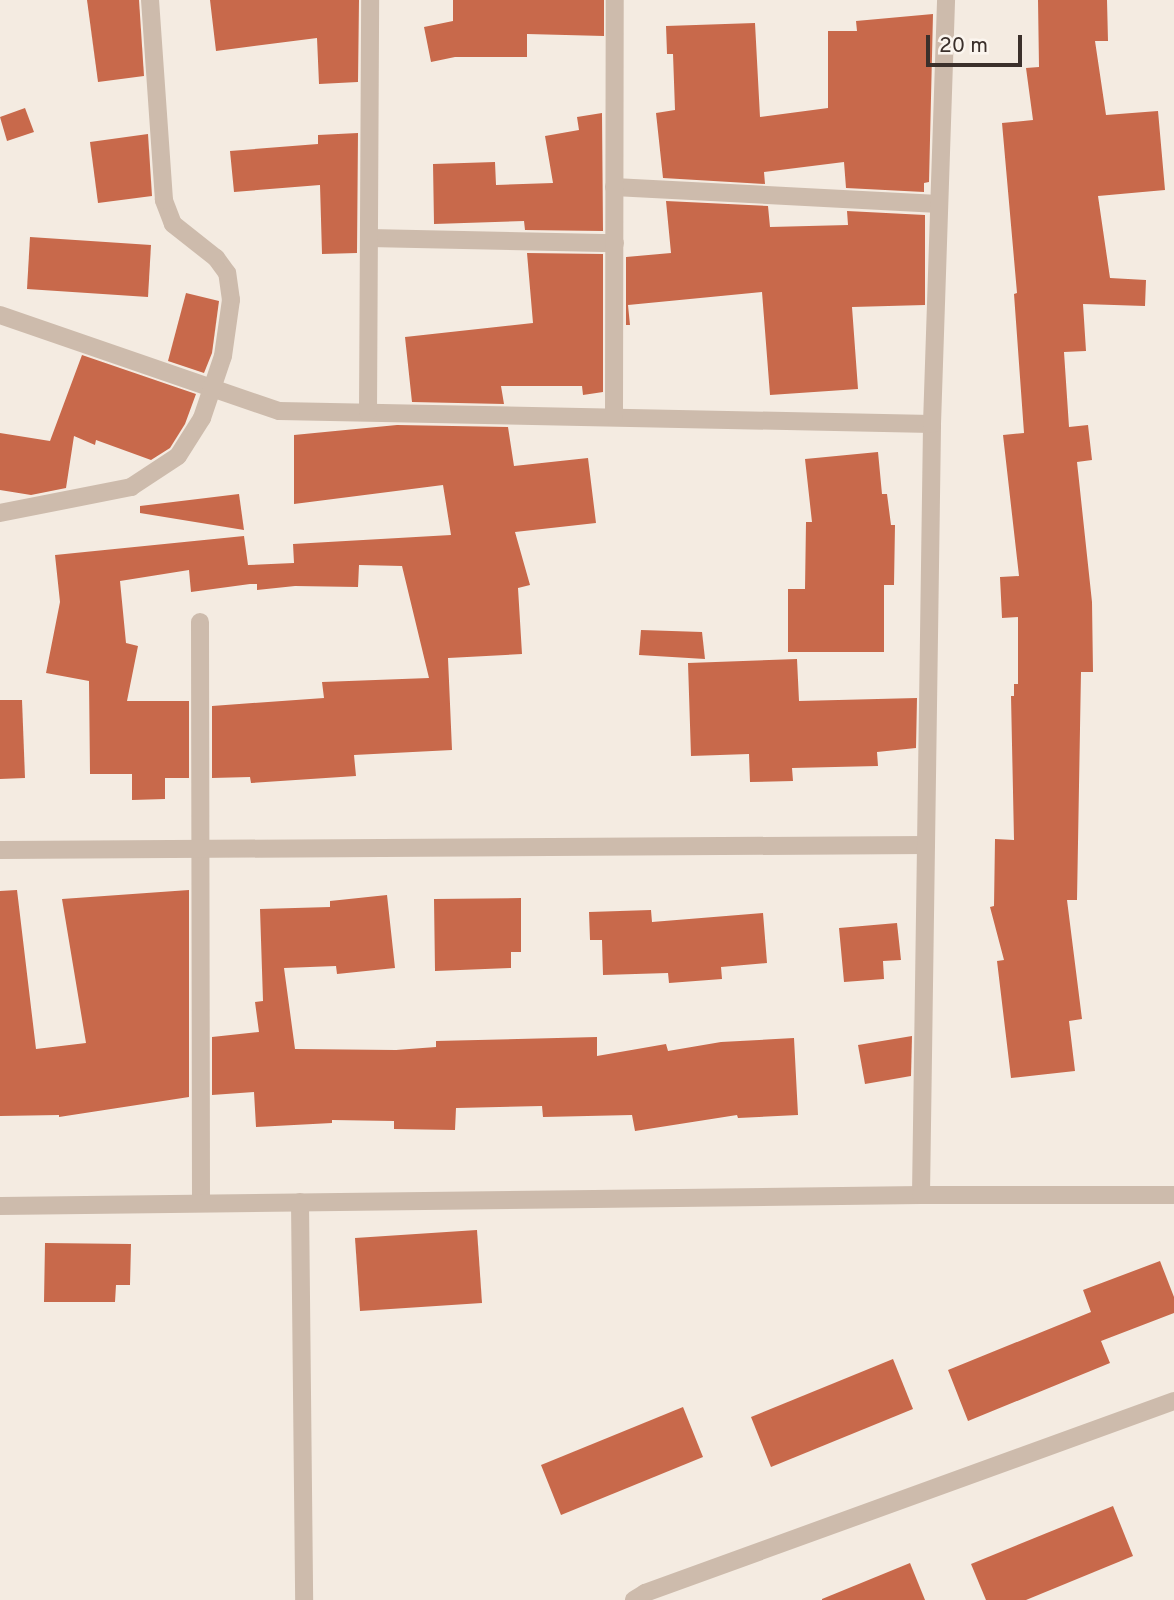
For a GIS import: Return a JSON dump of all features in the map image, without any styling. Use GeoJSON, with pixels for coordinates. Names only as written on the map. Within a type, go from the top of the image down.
{"type":"FeatureCollection","features":[{"type":"Feature","properties":{"kind":"street"},"geometry":{"type":"LineString","coordinates":[[0,513],[131,487],[178,456],[202,418],[223,356],[229,311],[227,273],[216,258],[173,224],[164,200],[150,0]]}},
{"type":"Feature","properties":{"kind":"street"},"geometry":{"type":"LineString","coordinates":[[368,411],[370,0]]}},
{"type":"Feature","properties":{"kind":"street"},"geometry":{"type":"LineString","coordinates":[[614,417],[615,0]]}},
{"type":"Feature","properties":{"kind":"street"},"geometry":{"type":"LineString","coordinates":[[921,1195],[932,424],[946,0]]}},
{"type":"Feature","properties":{"kind":"street"},"geometry":{"type":"LineString","coordinates":[[614,187],[939,204]]}},
{"type":"Feature","properties":{"kind":"street"},"geometry":{"type":"LineString","coordinates":[[369,238],[614,243]]}},
{"type":"Feature","properties":{"kind":"street"},"geometry":{"type":"LineString","coordinates":[[0,315],[279,411],[932,424]]}},
{"type":"Feature","properties":{"kind":"street"},"geometry":{"type":"LineString","coordinates":[[200,622],[201,1203]]}},
{"type":"Feature","properties":{"kind":"street"},"geometry":{"type":"LineString","coordinates":[[0,850],[926,845]]}},
{"type":"Feature","properties":{"kind":"street"},"geometry":{"type":"LineString","coordinates":[[0,1206],[921,1195],[1174,1195]]}},
{"type":"Feature","properties":{"kind":"street"},"geometry":{"type":"LineString","coordinates":[[300,1202],[304,1600]]}},
{"type":"Feature","properties":{"kind":"street"},"geometry":{"type":"LineString","coordinates":[[634,1600],[645,1593],[1174,1401]]}},
{"type":"Feature","properties":{"kind":"building"},"geometry":{"type":"Polygon","coordinates":[[[87,0],[139,0],[144,76],[98,82],[87,0]]]}},
{"type":"Feature","properties":{"kind":"building"},"geometry":{"type":"Polygon","coordinates":[[[210,0],[359,0],[358,82],[319,84],[317,38],[216,51],[210,0]]]}},
{"type":"Feature","properties":{"kind":"building"},"geometry":{"type":"Polygon","coordinates":[[[453,0],[604,0],[604,36],[527,34],[527,57],[455,57],[431,62],[424,27],[453,21],[453,0]]]}},
{"type":"Feature","properties":{"kind":"building"},"geometry":{"type":"Polygon","coordinates":[[[1038,0],[1107,0],[1108,41],[1095,41],[1106,115],[1158,111],[1165,190],[1098,196],[1110,278],[1146,280],[1145,306],[1083,304],[1086,351],[1064,352],[1069,427],[1088,425],[1092,460],[1077,462],[1092,602],[1093,672],[1081,672],[1077,900],[1067,900],[1082,1019],[1069,1021],[1075,1071],[1011,1078],[997,961],[1004,960],[990,907],[994,906],[995,839],[1014,840],[1011,696],[1014,696],[1014,684],[1018,684],[1018,617],[1002,618],[1000,577],[1019,576],[1003,435],[1024,433],[1014,294],[1017,293],[1002,123],[1033,120],[1026,68],[1039,67],[1038,0]]]}},
{"type":"Feature","properties":{"kind":"building"},"geometry":{"type":"Polygon","coordinates":[[[933,14],[929,182],[924,183],[924,192],[846,188],[844,162],[764,172],[765,184],[663,178],[656,113],[675,110],[673,54],[667,54],[666,26],[755,23],[760,117],[828,108],[828,31],[857,31],[856,21],[933,14]]]}},
{"type":"Feature","properties":{"kind":"building"},"geometry":{"type":"Polygon","coordinates":[[[25,108],[34,132],[7,141],[0,117],[25,108]]]}},
{"type":"Feature","properties":{"kind":"building"},"geometry":{"type":"Polygon","coordinates":[[[602,113],[603,231],[525,230],[524,221],[434,224],[433,164],[495,162],[496,185],[553,183],[545,136],[579,130],[577,117],[602,113]]]}},
{"type":"Feature","properties":{"kind":"building"},"geometry":{"type":"Polygon","coordinates":[[[358,133],[357,253],[322,254],[320,185],[234,192],[230,151],[318,144],[318,135],[358,133]]]}},
{"type":"Feature","properties":{"kind":"building"},"geometry":{"type":"Polygon","coordinates":[[[148,134],[152,196],[98,203],[90,142],[148,134]]]}},
{"type":"Feature","properties":{"kind":"building"},"geometry":{"type":"Polygon","coordinates":[[[666,201],[768,206],[770,227],[848,225],[847,211],[925,215],[925,305],[852,307],[858,389],[770,395],[762,292],[628,305],[630,325],[626,325],[626,257],[671,253],[666,201]]]}},
{"type":"Feature","properties":{"kind":"building"},"geometry":{"type":"Polygon","coordinates":[[[30,237],[151,245],[148,297],[27,289],[30,237]]]}},
{"type":"Feature","properties":{"kind":"building"},"geometry":{"type":"Polygon","coordinates":[[[527,253],[603,254],[603,392],[583,395],[582,386],[501,386],[504,404],[412,402],[405,337],[533,323],[527,253]]]}},
{"type":"Feature","properties":{"kind":"building"},"geometry":{"type":"Polygon","coordinates":[[[186,293],[219,301],[212,353],[204,373],[168,361],[186,293]]]}},
{"type":"Feature","properties":{"kind":"building"},"geometry":{"type":"Polygon","coordinates":[[[82,355],[196,394],[185,424],[170,448],[151,460],[96,440],[95,445],[74,436],[66,488],[31,495],[0,490],[0,433],[50,441],[82,355]]]}},
{"type":"Feature","properties":{"kind":"building"},"geometry":{"type":"Polygon","coordinates":[[[397,425],[508,427],[514,466],[588,458],[596,523],[515,532],[530,585],[518,588],[522,654],[448,658],[452,750],[354,755],[356,776],[251,783],[250,777],[212,778],[212,706],[324,698],[322,682],[429,678],[402,566],[359,565],[358,587],[295,586],[257,590],[257,584],[250,584],[191,592],[189,570],[120,581],[126,643],[138,646],[127,701],[189,701],[189,778],[165,778],[165,799],[132,800],[132,774],[90,774],[89,681],[46,673],[60,602],[55,555],[244,536],[248,565],[294,563],[293,544],[451,535],[443,485],[294,504],[294,435],[397,425]]]}},
{"type":"Feature","properties":{"kind":"building"},"geometry":{"type":"Polygon","coordinates":[[[878,452],[882,494],[887,494],[891,525],[895,525],[894,585],[884,585],[884,652],[788,652],[788,589],[805,589],[806,522],[812,522],[805,459],[878,452]]]}},
{"type":"Feature","properties":{"kind":"building"},"geometry":{"type":"Polygon","coordinates":[[[239,494],[244,530],[140,513],[140,506],[239,494]]]}},
{"type":"Feature","properties":{"kind":"building"},"geometry":{"type":"Polygon","coordinates":[[[641,630],[702,632],[705,659],[639,655],[641,630]]]}},
{"type":"Feature","properties":{"kind":"building"},"geometry":{"type":"Polygon","coordinates":[[[797,659],[799,701],[917,698],[916,748],[877,752],[878,766],[792,768],[793,781],[750,782],[749,754],[691,756],[688,663],[797,659]]]}},
{"type":"Feature","properties":{"kind":"building"},"geometry":{"type":"Polygon","coordinates":[[[0,700],[22,700],[25,778],[0,779],[0,700]]]}},
{"type":"Feature","properties":{"kind":"building"},"geometry":{"type":"Polygon","coordinates":[[[17,890],[36,1049],[86,1043],[62,899],[189,890],[189,1097],[59,1117],[0,1116],[0,891],[17,890]]]}},
{"type":"Feature","properties":{"kind":"building"},"geometry":{"type":"Polygon","coordinates":[[[387,895],[395,968],[337,974],[336,966],[284,968],[295,1049],[396,1050],[436,1047],[436,1041],[597,1037],[597,1056],[666,1044],[668,1051],[721,1042],[794,1038],[798,1115],[738,1118],[737,1115],[635,1131],[632,1115],[543,1117],[542,1106],[456,1108],[455,1130],[394,1129],[394,1121],[332,1120],[332,1123],[256,1127],[254,1092],[212,1095],[212,1037],[259,1032],[255,1002],[263,1001],[260,909],[330,907],[330,901],[387,895]]]}},
{"type":"Feature","properties":{"kind":"building"},"geometry":{"type":"Polygon","coordinates":[[[521,898],[521,952],[511,952],[511,968],[435,971],[434,899],[521,898]]]}},
{"type":"Feature","properties":{"kind":"building"},"geometry":{"type":"Polygon","coordinates":[[[651,910],[652,922],[763,913],[767,963],[721,967],[722,979],[669,983],[668,973],[603,975],[602,940],[590,940],[589,912],[651,910]]]}},
{"type":"Feature","properties":{"kind":"building"},"geometry":{"type":"Polygon","coordinates":[[[897,923],[901,960],[883,961],[884,979],[844,982],[839,928],[897,923]]]}},
{"type":"Feature","properties":{"kind":"building"},"geometry":{"type":"Polygon","coordinates":[[[912,1036],[911,1076],[865,1084],[858,1045],[912,1036]]]}},
{"type":"Feature","properties":{"kind":"building"},"geometry":{"type":"Polygon","coordinates":[[[477,1230],[482,1303],[360,1311],[355,1238],[477,1230]]]}},
{"type":"Feature","properties":{"kind":"building"},"geometry":{"type":"Polygon","coordinates":[[[45,1243],[131,1244],[130,1285],[116,1285],[115,1302],[44,1302],[45,1243]]]}},
{"type":"Feature","properties":{"kind":"building"},"geometry":{"type":"Polygon","coordinates":[[[1160,1261],[1174,1297],[1174,1313],[1101,1341],[1110,1363],[968,1421],[948,1370],[1091,1312],[1083,1290],[1160,1261]]]}},
{"type":"Feature","properties":{"kind":"building"},"geometry":{"type":"Polygon","coordinates":[[[893,1359],[913,1409],[771,1467],[751,1417],[893,1359]]]}},
{"type":"Feature","properties":{"kind":"building"},"geometry":{"type":"Polygon","coordinates":[[[683,1407],[703,1457],[561,1515],[541,1465],[683,1407]]]}},
{"type":"Feature","properties":{"kind":"building"},"geometry":{"type":"Polygon","coordinates":[[[1113,1506],[1133,1556],[1026,1600],[986,1600],[971,1564],[1113,1506]]]}},
{"type":"Feature","properties":{"kind":"building"},"geometry":{"type":"Polygon","coordinates":[[[910,1563],[925,1600],[822,1600],[822,1599],[910,1563]]]}}]}
